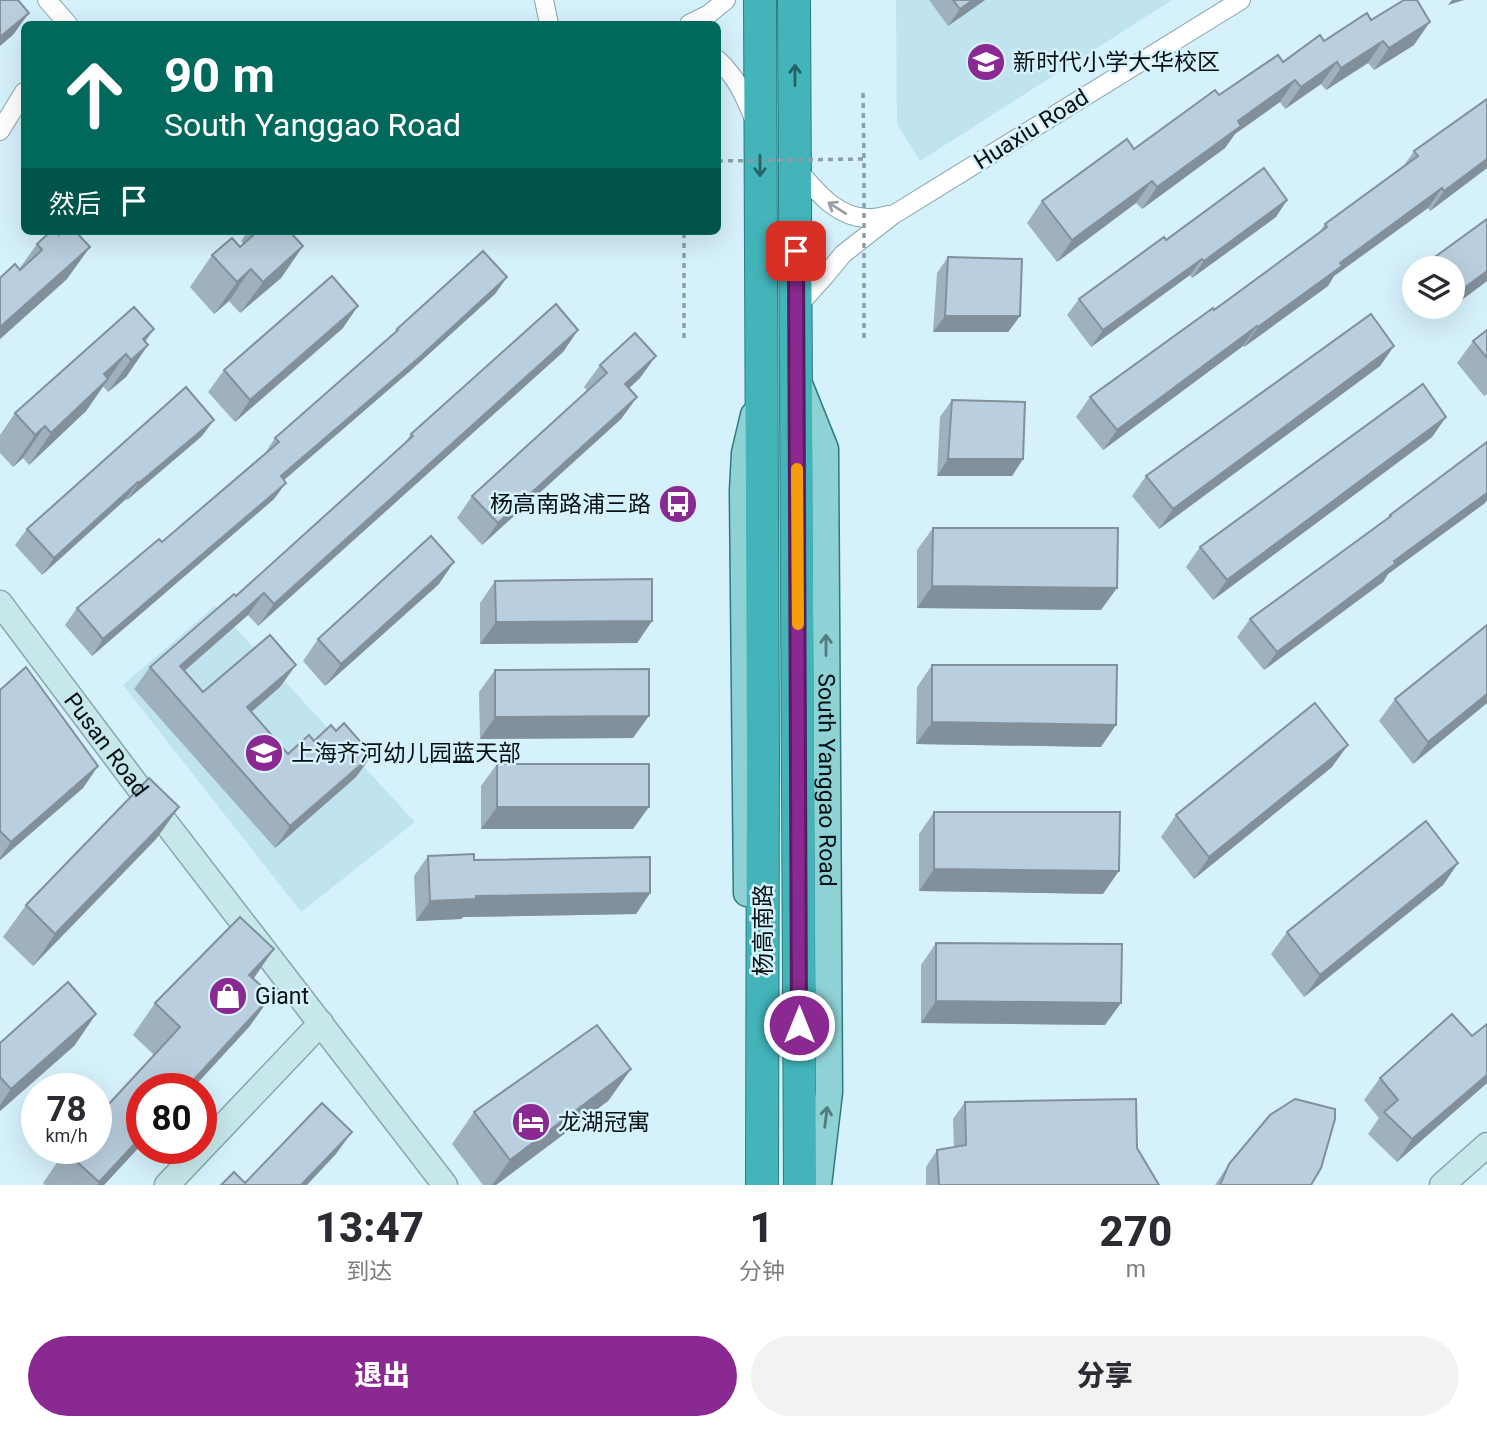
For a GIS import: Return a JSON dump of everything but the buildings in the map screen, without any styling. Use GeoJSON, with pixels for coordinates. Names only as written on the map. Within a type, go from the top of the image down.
{"type":"FeatureCollection","features":[{"type":"Feature","properties":{"kind":"highway"},"geometry":{"type":"LineString","coordinates":[[760,0],[761,383]]}},
{"type":"Feature","properties":{"kind":"highway","name":"South Yanggao Road"},"geometry":{"type":"LineString","coordinates":[[794,0],[798,759]]}},
{"type":"Feature","properties":{"kind":"highway","name":"杨高南路"},"geometry":{"type":"LineString","coordinates":[[761,383],[762,1185]]}},
{"type":"Feature","properties":{"kind":"highway","name":"杨高南路"},"geometry":{"type":"LineString","coordinates":[[798,759],[800,1185]]}},
{"type":"Feature","properties":{"kind":"main road","name":"South Yanggao Road"},"geometry":{"type":"LineString","coordinates":[[797,379],[825,449],[829,1092],[818,1185]]}},
{"type":"Feature","properties":{"kind":"main road"},"geometry":{"type":"LineString","coordinates":[[750,1185],[743,491],[745,453],[761,383]]}},
{"type":"Feature","properties":{"kind":"street"},"geometry":{"type":"LineString","coordinates":[[47,0],[65,21]]}},
{"type":"Feature","properties":{"kind":"street"},"geometry":{"type":"LineString","coordinates":[[544,0],[548,21]]}},
{"type":"Feature","properties":{"kind":"street"},"geometry":{"type":"LineString","coordinates":[[695,21],[726,0]]}},
{"type":"Feature","properties":{"kind":"street","name":"Huaxiu Road"},"geometry":{"type":"LineString","coordinates":[[797,307],[843,254],[893,215],[1241,0]]}},
{"type":"Feature","properties":{"kind":"street"},"geometry":{"type":"LineString","coordinates":[[721,63],[740,87],[760,132]]}},
{"type":"Feature","properties":{"kind":"street"},"geometry":{"type":"LineString","coordinates":[[0,131],[21,97]]}},
{"type":"Feature","properties":{"kind":"street","name":"Huaxiu Road"},"geometry":{"type":"LineString","coordinates":[[796,168],[830,204],[849,215],[869,219],[893,215]]}},
{"type":"Feature","properties":{"kind":"street","name":"Pusan Road"},"geometry":{"type":"LineString","coordinates":[[0,603],[445,1185]]}},
{"type":"Feature","properties":{"kind":"street"},"geometry":{"type":"LineString","coordinates":[[167,1185],[321,1023]]}},
{"type":"Feature","properties":{"kind":"street"},"geometry":{"type":"LineString","coordinates":[[1442,1185],[1487,1145]]}},
{"type":"Feature","properties":{"kind":"path"},"geometry":{"type":"LineString","coordinates":[[863,93],[864,341]]}},
{"type":"Feature","properties":{"kind":"path"},"geometry":{"type":"LineString","coordinates":[[721,161],[863,159]]}},
{"type":"Feature","properties":{"kind":"path"},"geometry":{"type":"LineString","coordinates":[[684,235],[684,338]]}},
{"type":"Feature","properties":{"kind":"shaded area","name":"新时代小学大华校区"},"geometry":{"type":"Polygon","coordinates":[[[896,0],[1172,0],[920,161],[897,124],[896,0]]]}},
{"type":"Feature","properties":{"kind":"shaded area","name":"上海齐河幼儿园蓝天部"},"geometry":{"type":"Polygon","coordinates":[[[215,606],[415,822],[301,912],[123,685],[215,606]]]}},
{"type":"Feature","properties":{"kind":"slow traffic"},"geometry":{"type":"LineString","coordinates":[[797,469],[798,624]]}},
{"type":"Feature","properties":{"kind":"place","name":"新时代小学大华校区"},"geometry":{"type":"Point","coordinates":[986,62]}},
{"type":"Feature","properties":{"kind":"place","name":"杨高南路浦三路"},"geometry":{"type":"Point","coordinates":[678,504]}},
{"type":"Feature","properties":{"kind":"place","name":"上海齐河幼儿园蓝天部"},"geometry":{"type":"Point","coordinates":[264,753]}},
{"type":"Feature","properties":{"kind":"place","name":"Giant"},"geometry":{"type":"Point","coordinates":[228,996]}},
{"type":"Feature","properties":{"kind":"place","name":"龙湖冠寓"},"geometry":{"type":"Point","coordinates":[531,1122]}},
{"type":"Feature","properties":{"kind":"route"},"geometry":{"type":"LineString","coordinates":[[796,251],[799,1025]]}}]}
